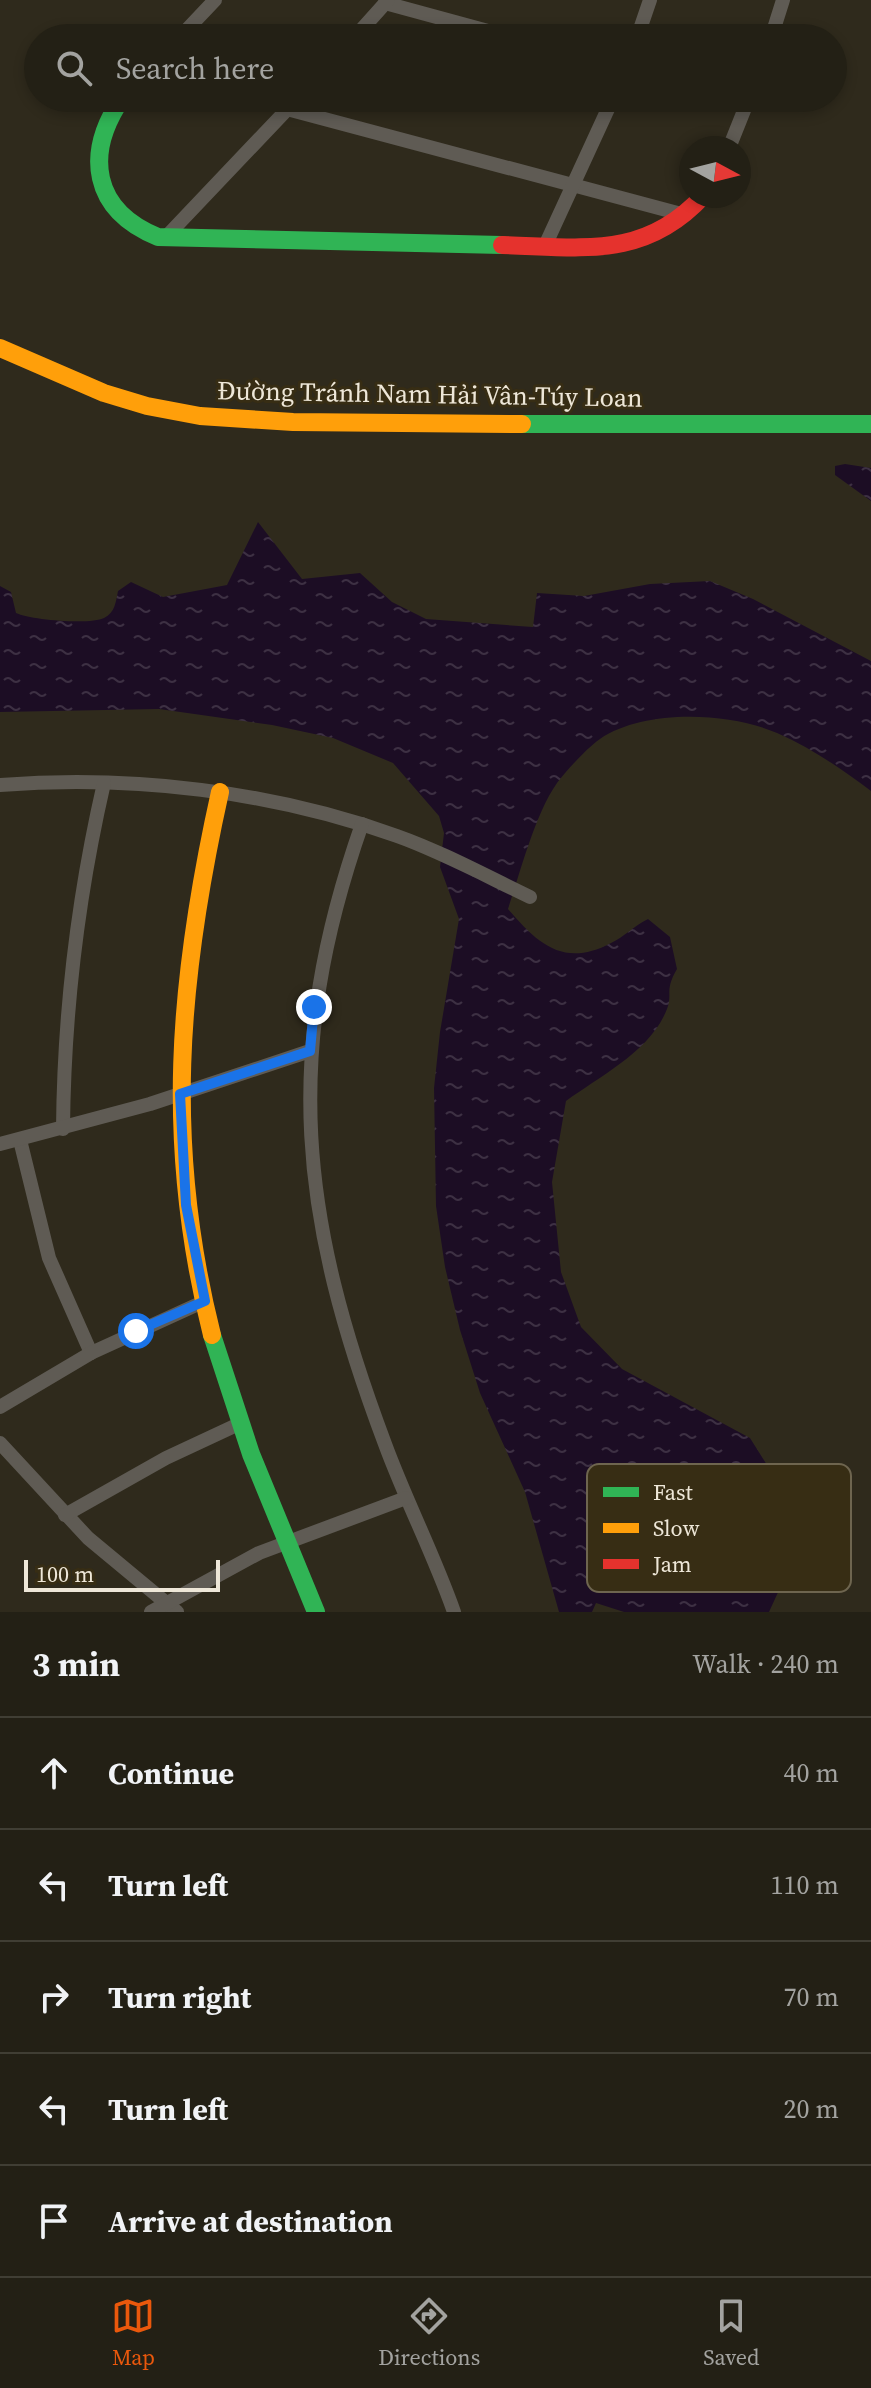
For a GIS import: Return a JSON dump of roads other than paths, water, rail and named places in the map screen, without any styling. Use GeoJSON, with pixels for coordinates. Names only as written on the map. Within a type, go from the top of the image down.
{"type":"FeatureCollection","features":[{"type":"Feature","properties":{"kind":"main road"},"geometry":{"type":"LineString","coordinates":[[114,112],[102,131],[97,158],[100,184],[110,203],[130,224],[165,238],[544,248],[628,245],[657,233],[692,208]]}},
{"type":"Feature","properties":{"kind":"main road","name":"Đường Tránh Nam Hải Vân-Túy Loan"},"geometry":{"type":"LineString","coordinates":[[0,348],[58,376],[170,411],[335,421],[871,424]]}},
{"type":"Feature","properties":{"kind":"main road"},"geometry":{"type":"LineString","coordinates":[[220,792],[193,932],[180,1094],[185,1192],[205,1301],[241,1423],[285,1542],[316,1612]]}},
{"type":"Feature","properties":{"kind":"street"},"geometry":{"type":"LineString","coordinates":[[192,24],[215,0]]}},
{"type":"Feature","properties":{"kind":"street"},"geometry":{"type":"LineString","coordinates":[[642,24],[650,0]]}},
{"type":"Feature","properties":{"kind":"street"},"geometry":{"type":"LineString","coordinates":[[775,24],[783,0]]}},
{"type":"Feature","properties":{"kind":"street"},"geometry":{"type":"LineString","coordinates":[[367,24],[387,2],[465,24]]}},
{"type":"Feature","properties":{"kind":"street"},"geometry":{"type":"LineString","coordinates":[[165,238],[284,112]]}},
{"type":"Feature","properties":{"kind":"street"},"geometry":{"type":"LineString","coordinates":[[320,112],[685,215]]}},
{"type":"Feature","properties":{"kind":"street"},"geometry":{"type":"LineString","coordinates":[[544,248],[607,112]]}},
{"type":"Feature","properties":{"kind":"street"},"geometry":{"type":"LineString","coordinates":[[734,136],[743,112]]}},
{"type":"Feature","properties":{"kind":"street"},"geometry":{"type":"LineString","coordinates":[[63,1129],[66,1044],[76,941],[104,783]]}},
{"type":"Feature","properties":{"kind":"street"},"geometry":{"type":"LineString","coordinates":[[0,785],[104,783],[220,792],[362,824],[425,848],[530,897]]}},
{"type":"Feature","properties":{"kind":"street"},"geometry":{"type":"LineString","coordinates":[[362,824],[323,954],[310,1051],[311,1152],[321,1228],[366,1393],[454,1612]]}},
{"type":"Feature","properties":{"kind":"street"},"geometry":{"type":"LineString","coordinates":[[0,1144],[63,1129],[180,1094],[310,1051]]}},
{"type":"Feature","properties":{"kind":"street"},"geometry":{"type":"LineString","coordinates":[[20,1140],[49,1258],[91,1353]]}},
{"type":"Feature","properties":{"kind":"street"},"geometry":{"type":"LineString","coordinates":[[0,1407],[91,1353],[205,1301]]}},
{"type":"Feature","properties":{"kind":"street"},"geometry":{"type":"LineString","coordinates":[[65,1515],[166,1458],[241,1423]]}},
{"type":"Feature","properties":{"kind":"street"},"geometry":{"type":"LineString","coordinates":[[0,1443],[65,1515],[171,1608]]}},
{"type":"Feature","properties":{"kind":"street"},"geometry":{"type":"LineString","coordinates":[[151,1612],[171,1608],[285,1542],[406,1498]]}},
{"type":"Feature","properties":{"kind":"water"},"geometry":{"type":"Polygon","coordinates":[[[845,464],[871,468],[871,501],[835,475],[835,466],[845,464]]]}},
{"type":"Feature","properties":{"kind":"water"},"geometry":{"type":"Polygon","coordinates":[[[258,522],[302,579],[360,573],[392,602],[426,619],[533,627],[537,593],[584,596],[650,584],[710,581],[753,599],[871,661],[871,791],[814,752],[757,726],[687,717],[639,722],[600,739],[561,778],[542,811],[508,909],[541,942],[566,952],[594,950],[616,941],[648,919],[670,937],[677,969],[671,982],[667,1009],[659,1024],[637,1050],[566,1101],[552,1182],[561,1272],[581,1327],[622,1369],[750,1438],[766,1464],[587,1464],[587,1592],[778,1592],[769,1612],[624,1612],[596,1603],[592,1612],[559,1612],[525,1492],[480,1393],[460,1330],[445,1267],[436,1206],[434,1088],[459,919],[440,867],[444,833],[439,816],[393,763],[333,738],[272,725],[159,709],[0,712],[0,586],[11,592],[16,613],[60,621],[86,621],[104,618],[111,613],[118,591],[131,582],[163,597],[227,585],[258,522]]]}}]}
